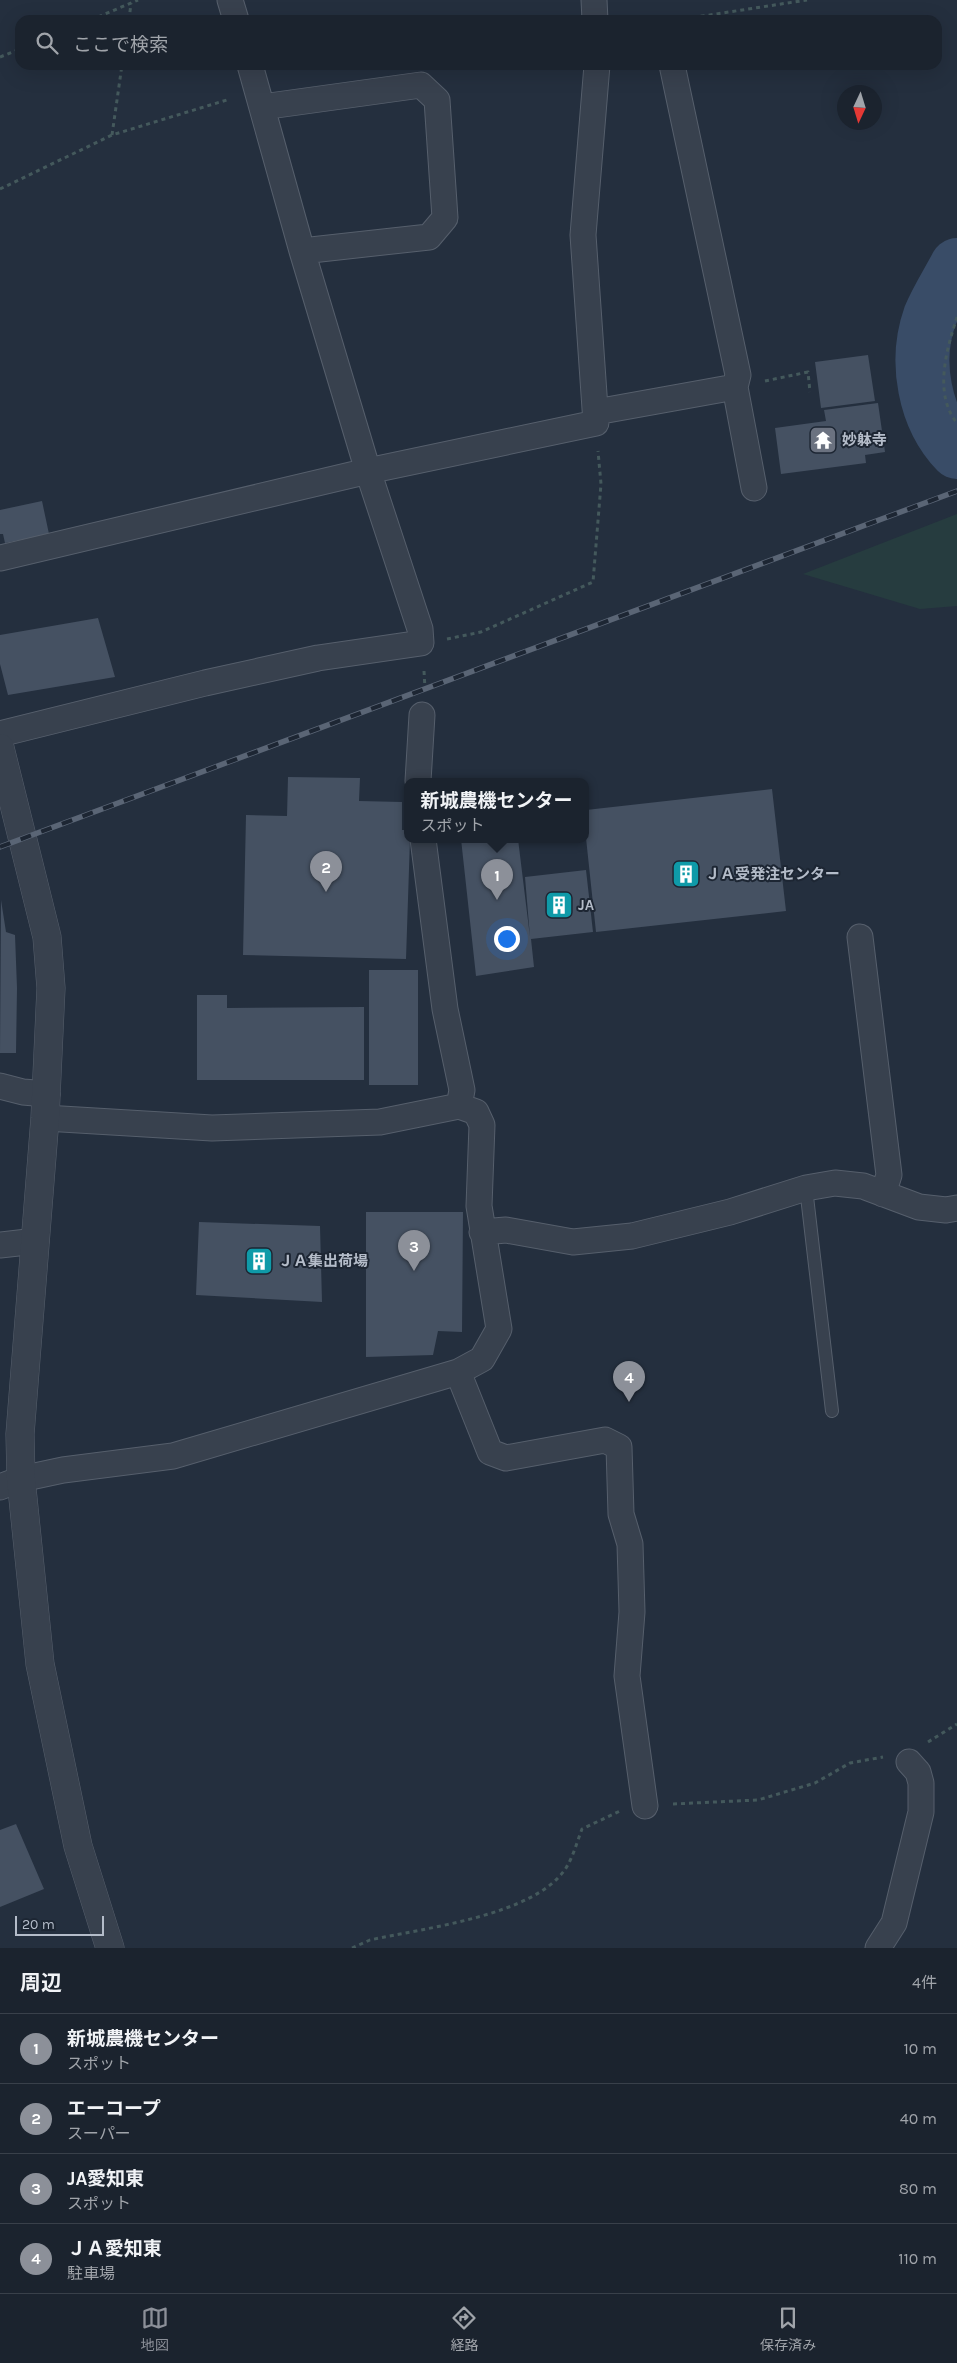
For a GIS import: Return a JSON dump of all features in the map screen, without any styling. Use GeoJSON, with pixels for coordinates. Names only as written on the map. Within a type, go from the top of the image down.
{"type":"FeatureCollection","features":[{"type":"Feature","properties":{"kind":"street"},"geometry":{"type":"LineString","coordinates":[[230,0],[234,15]]}},
{"type":"Feature","properties":{"kind":"street"},"geometry":{"type":"LineString","coordinates":[[594,0],[595,15]]}},
{"type":"Feature","properties":{"kind":"street"},"geometry":{"type":"LineString","coordinates":[[0,734],[205,683],[308,660],[421,643],[420,629],[368,471],[302,251],[251,70]]}},
{"type":"Feature","properties":{"kind":"street"},"geometry":{"type":"LineString","coordinates":[[596,417],[583,235],[597,70]]}},
{"type":"Feature","properties":{"kind":"street"},"geometry":{"type":"LineString","coordinates":[[673,70],[738,375],[735,387],[754,488]]}},
{"type":"Feature","properties":{"kind":"street"},"geometry":{"type":"LineString","coordinates":[[260,99],[421,85],[437,100],[445,218],[429,237],[302,251]]}},
{"type":"Feature","properties":{"kind":"street"},"geometry":{"type":"LineString","coordinates":[[0,558],[596,417],[735,387]]}},
{"type":"Feature","properties":{"kind":"street"},"geometry":{"type":"LineString","coordinates":[[418,778],[422,715]]}},
{"type":"Feature","properties":{"kind":"street"},"geometry":{"type":"LineString","coordinates":[[0,748],[47,937],[51,988],[46,1106],[36,1241],[20,1434],[10,1483],[40,1664],[78,1846],[110,1948]]}},
{"type":"Feature","properties":{"kind":"street"},"geometry":{"type":"LineString","coordinates":[[424,843],[445,1009],[462,1090],[459,1106]]}},
{"type":"Feature","properties":{"kind":"street"},"geometry":{"type":"LineString","coordinates":[[860,937],[889,1175],[884,1194]]}},
{"type":"Feature","properties":{"kind":"street"},"geometry":{"type":"LineString","coordinates":[[0,1086],[23,1092],[46,1106],[212,1128],[380,1122],[459,1106],[476,1112],[482,1125],[479,1206],[499,1329],[482,1359],[458,1372],[173,1456],[63,1470],[10,1483]]}},
{"type":"Feature","properties":{"kind":"street"},"geometry":{"type":"LineString","coordinates":[[482,1232],[506,1230],[573,1242],[632,1236],[730,1212],[806,1188],[835,1183],[863,1186],[919,1208],[946,1210],[957,1208]]}},
{"type":"Feature","properties":{"kind":"street"},"geometry":{"type":"LineString","coordinates":[[0,1245],[36,1241]]}},
{"type":"Feature","properties":{"kind":"street"},"geometry":{"type":"LineString","coordinates":[[458,1372],[490,1452],[506,1458],[605,1440],[619,1447],[621,1514],[630,1544],[632,1612],[627,1676],[645,1806]]}},
{"type":"Feature","properties":{"kind":"street"},"geometry":{"type":"LineString","coordinates":[[878,1948],[894,1923],[921,1812],[921,1783],[918,1772],[909,1762]]}},
{"type":"Feature","properties":{"kind":"lane"},"geometry":{"type":"LineString","coordinates":[[806,1188],[832,1411]]}},
{"type":"Feature","properties":{"kind":"path"},"geometry":{"type":"LineString","coordinates":[[103,15],[138,0]]}},
{"type":"Feature","properties":{"kind":"path"},"geometry":{"type":"LineString","coordinates":[[710,15],[807,0]]}},
{"type":"Feature","properties":{"kind":"path"},"geometry":{"type":"LineString","coordinates":[[130,15],[131,3]]}},
{"type":"Feature","properties":{"kind":"path"},"geometry":{"type":"LineString","coordinates":[[0,57],[15,51]]}},
{"type":"Feature","properties":{"kind":"path"},"geometry":{"type":"LineString","coordinates":[[112,135],[121,70]]}},
{"type":"Feature","properties":{"kind":"path"},"geometry":{"type":"LineString","coordinates":[[0,188],[112,135],[260,99]]}},
{"type":"Feature","properties":{"kind":"path"},"geometry":{"type":"LineString","coordinates":[[957,317],[946,352],[944,391],[957,423]]}},
{"type":"Feature","properties":{"kind":"path"},"geometry":{"type":"LineString","coordinates":[[735,387],[808,372],[810,392]]}},
{"type":"Feature","properties":{"kind":"path"},"geometry":{"type":"LineString","coordinates":[[422,715],[426,687],[421,643],[481,632],[593,582],[601,484],[596,417]]}},
{"type":"Feature","properties":{"kind":"green space"},"geometry":{"type":"Polygon","coordinates":[[[957,514],[957,606],[920,609],[803,574],[957,514]]]}},
{"type":"Feature","properties":{"kind":"building"},"geometry":{"type":"Polygon","coordinates":[[[868,355],[875,401],[821,408],[815,362],[868,355]]]}},
{"type":"Feature","properties":{"kind":"building"},"geometry":{"type":"Polygon","coordinates":[[[878,403],[885,452],[865,455],[866,463],[781,474],[775,428],[826,421],[824,410],[878,403]]]}},
{"type":"Feature","properties":{"kind":"building"},"geometry":{"type":"Polygon","coordinates":[[[42,501],[49,534],[5,543],[3,534],[0,534],[0,510],[42,501]]]}},
{"type":"Feature","properties":{"kind":"building"},"geometry":{"type":"Polygon","coordinates":[[[98,618],[115,677],[8,695],[0,664],[0,635],[98,618]]]}},
{"type":"Feature","properties":{"kind":"building"},"geometry":{"type":"Polygon","coordinates":[[[288,777],[360,778],[359,801],[402,802],[404,843],[410,843],[406,959],[243,955],[246,815],[287,816],[288,777]]]}},
{"type":"Feature","properties":{"kind":"building","name":"ＪＡ受発注センター"},"geometry":{"type":"Polygon","coordinates":[[[772,789],[786,911],[596,932],[587,843],[589,843],[589,810],[772,789]]]}},
{"type":"Feature","properties":{"kind":"building"},"geometry":{"type":"Polygon","coordinates":[[[461,843],[518,843],[530,937],[525,877],[586,870],[593,932],[531,939],[534,967],[476,976],[461,843]]]}},
{"type":"Feature","properties":{"kind":"building"},"geometry":{"type":"Polygon","coordinates":[[[1,900],[6,932],[15,935],[17,988],[16,1053],[0,1053],[1,900]]]}},
{"type":"Feature","properties":{"kind":"building"},"geometry":{"type":"Polygon","coordinates":[[[369,970],[418,970],[418,1085],[369,1085],[369,970]]]}},
{"type":"Feature","properties":{"kind":"building"},"geometry":{"type":"Polygon","coordinates":[[[197,995],[227,995],[227,1008],[364,1007],[364,1080],[197,1080],[197,995]]]}},
{"type":"Feature","properties":{"kind":"building"},"geometry":{"type":"Polygon","coordinates":[[[366,1212],[463,1212],[462,1332],[438,1331],[433,1355],[366,1357],[366,1212]]]}},
{"type":"Feature","properties":{"kind":"building","name":"ＪＡ集出荷場"},"geometry":{"type":"Polygon","coordinates":[[[199,1222],[320,1226],[322,1302],[196,1295],[199,1222]]]}},
{"type":"Feature","properties":{"kind":"building"},"geometry":{"type":"Polygon","coordinates":[[[16,1824],[44,1889],[0,1907],[0,1830],[16,1824]]]}},
{"type":"Feature","properties":{"kind":"waterway"},"geometry":{"type":"LineString","coordinates":[[957,265],[930,316],[925,333],[923,351],[925,388],[930,406],[937,423],[957,452]]}},
{"type":"Feature","properties":{"kind":"railway"},"geometry":{"type":"LineString","coordinates":[[0,847],[957,491]]}},
{"type":"Feature","properties":{"kind":"place","name":"妙躰寺"},"geometry":{"type":"Point","coordinates":[823,440]}},
{"type":"Feature","properties":{"kind":"place","name":"ＪＡ受発注センター"},"geometry":{"type":"Point","coordinates":[686,874]}},
{"type":"Feature","properties":{"kind":"place","name":"エーコープ"},"geometry":{"type":"Point","coordinates":[326,892]}},
{"type":"Feature","properties":{"kind":"place","name":"新城農機センター"},"geometry":{"type":"Point","coordinates":[497,900]}},
{"type":"Feature","properties":{"kind":"place","name":"JA"},"geometry":{"type":"Point","coordinates":[559,905]}},
{"type":"Feature","properties":{"kind":"place","name":"ＪＡ集出荷場"},"geometry":{"type":"Point","coordinates":[259,1261]}},
{"type":"Feature","properties":{"kind":"place","name":"JA愛知東"},"geometry":{"type":"Point","coordinates":[414,1271]}},
{"type":"Feature","properties":{"kind":"place","name":"ＪＡ愛知東"},"geometry":{"type":"Point","coordinates":[629,1402]}}]}
